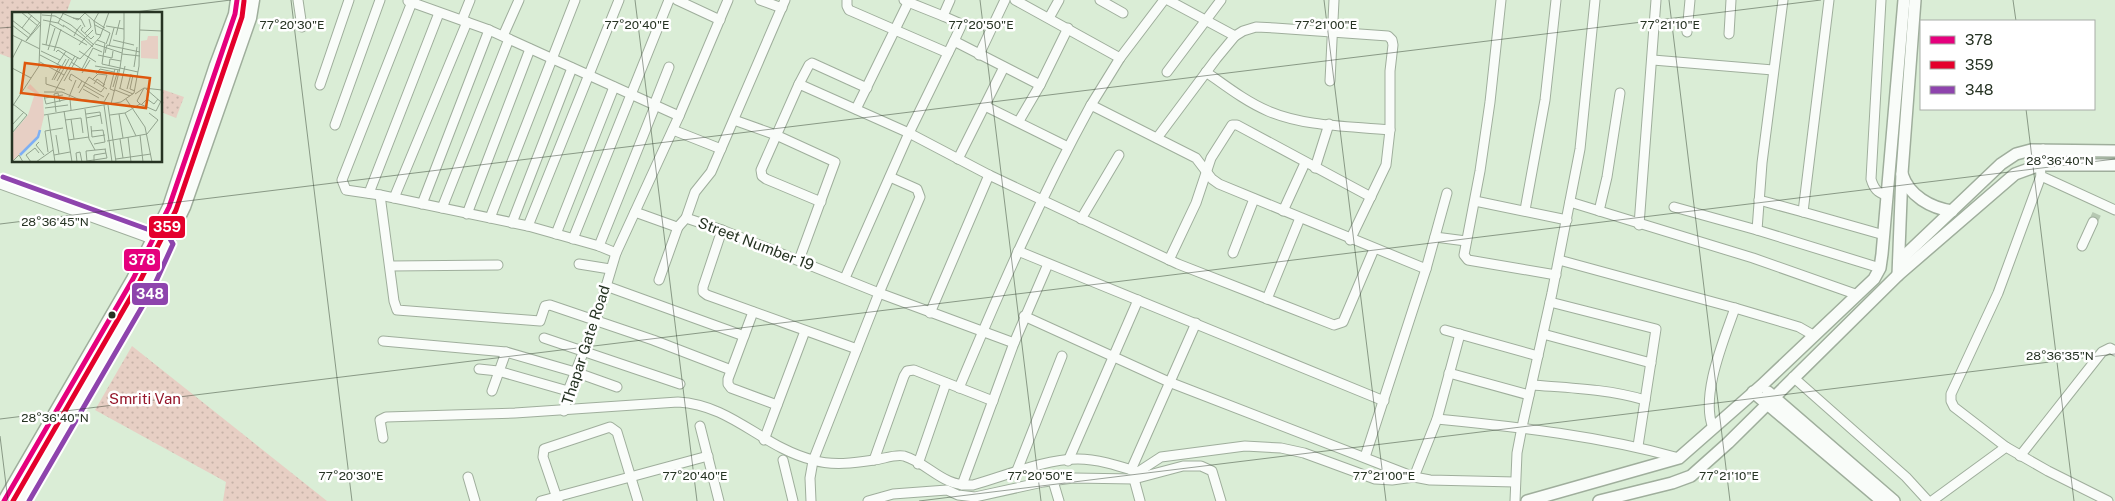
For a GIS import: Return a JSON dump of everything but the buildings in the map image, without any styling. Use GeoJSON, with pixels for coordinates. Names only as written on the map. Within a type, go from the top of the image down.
{"type":"FeatureCollection","features":[{"type":"Feature","properties":{"kind":"main road"},"geometry":{"type":"LineString","coordinates":[[4,501],[134,278],[169,206],[235,14],[237,0]]}},
{"type":"Feature","properties":{"kind":"main road"},"geometry":{"type":"LineString","coordinates":[[20,501],[146,284],[184,207],[250,18],[253,0]]}},
{"type":"Feature","properties":{"kind":"street"},"geometry":{"type":"LineString","coordinates":[[298,0],[302,27]]}},
{"type":"Feature","properties":{"kind":"street"},"geometry":{"type":"LineString","coordinates":[[320,85],[349,0]]}},
{"type":"Feature","properties":{"kind":"street"},"geometry":{"type":"LineString","coordinates":[[335,125],[380,0]]}},
{"type":"Feature","properties":{"kind":"street"},"geometry":{"type":"LineString","coordinates":[[394,198],[464,21],[470,0]]}},
{"type":"Feature","properties":{"kind":"street"},"geometry":{"type":"LineString","coordinates":[[442,208],[506,38],[518,0]]}},
{"type":"Feature","properties":{"kind":"street"},"geometry":{"type":"LineString","coordinates":[[490,218],[575,0]]}},
{"type":"Feature","properties":{"kind":"street"},"geometry":{"type":"LineString","coordinates":[[528,226],[619,0]]}},
{"type":"Feature","properties":{"kind":"street"},"geometry":{"type":"LineString","coordinates":[[573,239],[669,0]]}},
{"type":"Feature","properties":{"kind":"street"},"geometry":{"type":"LineString","coordinates":[[677,0],[720,20]]}},
{"type":"Feature","properties":{"kind":"street","name":"Thapar Gate Road"},"geometry":{"type":"LineString","coordinates":[[728,0],[679,116],[616,253],[596,320],[582,350],[568,391],[564,411],[678,402],[695,403],[726,414],[764,440],[813,461],[845,463],[902,456],[951,482],[962,485]]}},
{"type":"Feature","properties":{"kind":"street"},"geometry":{"type":"LineString","coordinates":[[686,218],[695,192],[709,178],[783,4],[760,0]]}},
{"type":"Feature","properties":{"kind":"street"},"geometry":{"type":"LineString","coordinates":[[847,0],[846,6],[849,10],[948,52]]}},
{"type":"Feature","properties":{"kind":"street"},"geometry":{"type":"LineString","coordinates":[[943,16],[950,0]]}},
{"type":"Feature","properties":{"kind":"street"},"geometry":{"type":"LineString","coordinates":[[979,54],[1005,0]]}},
{"type":"Feature","properties":{"kind":"street"},"geometry":{"type":"LineString","coordinates":[[1015,0],[1120,58]]}},
{"type":"Feature","properties":{"kind":"street"},"geometry":{"type":"LineString","coordinates":[[1049,18],[1059,0]]}},
{"type":"Feature","properties":{"kind":"street"},"geometry":{"type":"LineString","coordinates":[[1100,0],[1123,13]]}},
{"type":"Feature","properties":{"kind":"street"},"geometry":{"type":"LineString","coordinates":[[959,388],[1018,251],[1068,146],[1090,105],[1120,58],[1164,0]]}},
{"type":"Feature","properties":{"kind":"street"},"geometry":{"type":"LineString","coordinates":[[1168,0],[1235,36]]}},
{"type":"Feature","properties":{"kind":"street"},"geometry":{"type":"LineString","coordinates":[[1167,72],[1221,0]]}},
{"type":"Feature","properties":{"kind":"street"},"geometry":{"type":"LineString","coordinates":[[1330,82],[1334,0]]}},
{"type":"Feature","properties":{"kind":"street"},"geometry":{"type":"LineString","coordinates":[[1501,0],[1494,77],[1475,200],[1464,255],[1468,260],[1556,276]]}},
{"type":"Feature","properties":{"kind":"street"},"geometry":{"type":"LineString","coordinates":[[1525,210],[1544,100],[1556,0]]}},
{"type":"Feature","properties":{"kind":"street"},"geometry":{"type":"LineString","coordinates":[[1515,501],[1517,453],[1568,220],[1580,149],[1595,0]]}},
{"type":"Feature","properties":{"kind":"street"},"geometry":{"type":"LineString","coordinates":[[1639,225],[1653,60],[1656,0]]}},
{"type":"Feature","properties":{"kind":"street"},"geometry":{"type":"LineString","coordinates":[[1687,32],[1690,0]]}},
{"type":"Feature","properties":{"kind":"street"},"geometry":{"type":"LineString","coordinates":[[1729,34],[1731,0]]}},
{"type":"Feature","properties":{"kind":"street"},"geometry":{"type":"LineString","coordinates":[[1756,230],[1773,70],[1783,0]]}},
{"type":"Feature","properties":{"kind":"street"},"geometry":{"type":"LineString","coordinates":[[1803,212],[1829,0]]}},
{"type":"Feature","properties":{"kind":"street"},"geometry":{"type":"LineString","coordinates":[[1881,0],[1871,179],[1873,187],[1878,192],[1887,196]]}},
{"type":"Feature","properties":{"kind":"street"},"geometry":{"type":"LineString","coordinates":[[1527,501],[1680,458],[1757,389],[1874,279],[1880,268],[1884,235],[1904,0]]}},
{"type":"Feature","properties":{"kind":"street"},"geometry":{"type":"LineString","coordinates":[[1898,275],[1902,173],[1915,0]]}},
{"type":"Feature","properties":{"kind":"street"},"geometry":{"type":"LineString","coordinates":[[616,253],[599,246],[528,226],[380,195],[346,190],[342,180],[409,1],[488,30],[679,116]]}},
{"type":"Feature","properties":{"kind":"street"},"geometry":{"type":"LineString","coordinates":[[845,278],[909,133],[954,41],[960,26],[959,23],[906,1],[856,109]]}},
{"type":"Feature","properties":{"kind":"street"},"geometry":{"type":"LineString","coordinates":[[369,193],[438,13]]}},
{"type":"Feature","properties":{"kind":"street"},"geometry":{"type":"LineString","coordinates":[[1157,138],[1235,36],[1256,27],[1388,36],[1392,40],[1390,130],[1386,165],[1350,240]]}},
{"type":"Feature","properties":{"kind":"street"},"geometry":{"type":"LineString","coordinates":[[1019,121],[1040,85],[1068,28]]}},
{"type":"Feature","properties":{"kind":"street"},"geometry":{"type":"LineString","coordinates":[[422,204],[488,30]]}},
{"type":"Feature","properties":{"kind":"street"},"geometry":{"type":"LineString","coordinates":[[954,41],[1040,85]]}},
{"type":"Feature","properties":{"kind":"street"},"geometry":{"type":"LineString","coordinates":[[467,214],[530,49]]}},
{"type":"Feature","properties":{"kind":"street"},"geometry":{"type":"LineString","coordinates":[[1653,60],[1773,70]]}},
{"type":"Feature","properties":{"kind":"street"},"geometry":{"type":"LineString","coordinates":[[821,202],[766,179],[762,176],[761,170],[809,65],[812,64],[866,88]]}},
{"type":"Feature","properties":{"kind":"street"},"geometry":{"type":"LineString","coordinates":[[599,246],[669,67]]}},
{"type":"Feature","properties":{"kind":"street"},"geometry":{"type":"LineString","coordinates":[[958,159],[1004,67]]}},
{"type":"Feature","properties":{"kind":"street"},"geometry":{"type":"LineString","coordinates":[[512,223],[572,68]]}},
{"type":"Feature","properties":{"kind":"street"},"geometry":{"type":"LineString","coordinates":[[1206,72],[1248,101],[1270,112],[1302,121],[1390,130]]}},
{"type":"Feature","properties":{"kind":"street"},"geometry":{"type":"LineString","coordinates":[[799,84],[909,133],[989,175],[1169,260],[1334,325],[1340,325],[1344,322],[1374,249]]}},
{"type":"Feature","properties":{"kind":"street"},"geometry":{"type":"LineString","coordinates":[[556,234],[614,87]]}},
{"type":"Feature","properties":{"kind":"street"},"geometry":{"type":"LineString","coordinates":[[1599,211],[1607,177],[1620,93]]}},
{"type":"Feature","properties":{"kind":"street"},"geometry":{"type":"LineString","coordinates":[[1090,105],[1196,158],[1212,179],[1219,184],[1350,240],[1426,269]]}},
{"type":"Feature","properties":{"kind":"street"},"geometry":{"type":"LineString","coordinates":[[985,106],[1068,146]]}},
{"type":"Feature","properties":{"kind":"street"},"geometry":{"type":"LineString","coordinates":[[734,120],[776,135],[835,162],[799,260]]}},
{"type":"Feature","properties":{"kind":"street"},"geometry":{"type":"LineString","coordinates":[[1315,168],[1330,124]]}},
{"type":"Feature","properties":{"kind":"street"},"geometry":{"type":"LineString","coordinates":[[1169,260],[1196,203],[1206,170],[1228,127],[1232,125],[1237,125],[1371,197]]}},
{"type":"Feature","properties":{"kind":"street"},"geometry":{"type":"LineString","coordinates":[[672,130],[721,149]]}},
{"type":"Feature","properties":{"kind":"street"},"geometry":{"type":"LineString","coordinates":[[1900,261],[2001,164],[2016,154],[2043,150],[2115,150]]}},
{"type":"Feature","properties":{"kind":"street"},"geometry":{"type":"LineString","coordinates":[[2043,150],[2041,171],[1998,293],[1951,394],[1951,401],[1954,407],[2006,448],[2103,500]]}},
{"type":"Feature","properties":{"kind":"street"},"geometry":{"type":"LineString","coordinates":[[1081,219],[1119,155]]}},
{"type":"Feature","properties":{"kind":"street"},"geometry":{"type":"LineString","coordinates":[[1284,211],[1305,163]]}},
{"type":"Feature","properties":{"kind":"street"},"geometry":{"type":"LineString","coordinates":[[1599,501],[1672,483],[1690,476],[1728,443],[1898,275],[2015,174],[2115,165]]}},
{"type":"Feature","properties":{"kind":"street"},"geometry":{"type":"LineString","coordinates":[[2041,171],[2100,207],[2115,210]]}},
{"type":"Feature","properties":{"kind":"street"},"geometry":{"type":"LineString","coordinates":[[1902,173],[1904,180],[1914,194],[1934,207],[1952,212]]}},
{"type":"Feature","properties":{"kind":"street"},"geometry":{"type":"LineString","coordinates":[[930,313],[989,175]]}},
{"type":"Feature","properties":{"kind":"street"},"geometry":{"type":"LineString","coordinates":[[810,501],[810,478],[813,461],[879,293],[920,197],[917,189],[890,177]]}},
{"type":"Feature","properties":{"kind":"street"},"geometry":{"type":"LineString","coordinates":[[0,184],[166,244]]}},
{"type":"Feature","properties":{"kind":"street"},"geometry":{"type":"LineString","coordinates":[[1365,457],[1426,269],[1447,192]]}},
{"type":"Feature","properties":{"kind":"street"},"geometry":{"type":"LineString","coordinates":[[380,195],[395,306],[401,311],[540,321],[545,306],[550,305],[731,370]]}},
{"type":"Feature","properties":{"kind":"street"},"geometry":{"type":"LineString","coordinates":[[1233,253],[1254,199]]}},
{"type":"Feature","properties":{"kind":"street"},"geometry":{"type":"LineString","coordinates":[[1475,200],[1568,220]]}},
{"type":"Feature","properties":{"kind":"street"},"geometry":{"type":"LineString","coordinates":[[1759,200],[1884,235]]}},
{"type":"Feature","properties":{"kind":"street"},"geometry":{"type":"LineString","coordinates":[[1570,202],[1639,225],[1753,258],[1858,295]]}},
{"type":"Feature","properties":{"kind":"street"},"geometry":{"type":"LineString","coordinates":[[1674,207],[1880,268]]}},
{"type":"Feature","properties":{"kind":"street","name":"Street Number 19"},"geometry":{"type":"LineString","coordinates":[[635,212],[678,226],[686,218],[722,230],[930,313],[1014,343]]}},
{"type":"Feature","properties":{"kind":"street"},"geometry":{"type":"LineString","coordinates":[[1267,299],[1300,218]]}},
{"type":"Feature","properties":{"kind":"street"},"geometry":{"type":"LineString","coordinates":[[2082,246],[2093,222]]}},
{"type":"Feature","properties":{"kind":"street"},"geometry":{"type":"LineString","coordinates":[[659,280],[678,226]]}},
{"type":"Feature","properties":{"kind":"street"},"geometry":{"type":"LineString","coordinates":[[722,230],[703,292],[804,331],[857,349]]}},
{"type":"Feature","properties":{"kind":"street"},"geometry":{"type":"LineString","coordinates":[[1435,237],[1466,241]]}},
{"type":"Feature","properties":{"kind":"street"},"geometry":{"type":"LineString","coordinates":[[1018,251],[1384,401]]}},
{"type":"Feature","properties":{"kind":"street"},"geometry":{"type":"LineString","coordinates":[[1559,260],[1736,308],[1799,327],[1813,335]]}},
{"type":"Feature","properties":{"kind":"street"},"geometry":{"type":"LineString","coordinates":[[579,264],[610,269]]}},
{"type":"Feature","properties":{"kind":"street"},"geometry":{"type":"LineString","coordinates":[[1048,264],[1024,316],[962,485],[1077,459],[1100,462],[1138,472],[1144,470],[1161,457],[1245,446],[1281,448],[1376,479],[1392,480],[1414,477]]}},
{"type":"Feature","properties":{"kind":"street"},"geometry":{"type":"LineString","coordinates":[[391,266],[498,265]]}},
{"type":"Feature","properties":{"kind":"street"},"geometry":{"type":"LineString","coordinates":[[606,286],[744,336]]}},
{"type":"Feature","properties":{"kind":"street"},"geometry":{"type":"LineString","coordinates":[[1068,461],[1112,355],[1138,300]]}},
{"type":"Feature","properties":{"kind":"street"},"geometry":{"type":"LineString","coordinates":[[1550,302],[1656,329],[1638,446]]}},
{"type":"Feature","properties":{"kind":"street"},"geometry":{"type":"LineString","coordinates":[[1713,428],[1709,418],[1711,388],[1736,308]]}},
{"type":"Feature","properties":{"kind":"street"},"geometry":{"type":"LineString","coordinates":[[753,312],[731,370],[728,384],[730,388],[777,405]]}},
{"type":"Feature","properties":{"kind":"street"},"geometry":{"type":"LineString","coordinates":[[1024,316],[1169,382],[1414,477],[1430,480],[1515,482]]}},
{"type":"Feature","properties":{"kind":"street"},"geometry":{"type":"LineString","coordinates":[[1131,470],[1196,324]]}},
{"type":"Feature","properties":{"kind":"street"},"geometry":{"type":"LineString","coordinates":[[1445,330],[1538,356]]}},
{"type":"Feature","properties":{"kind":"street"},"geometry":{"type":"LineString","coordinates":[[764,440],[804,331]]}},
{"type":"Feature","properties":{"kind":"street"},"geometry":{"type":"LineString","coordinates":[[1414,477],[1437,419],[1460,334]]}},
{"type":"Feature","properties":{"kind":"street"},"geometry":{"type":"LineString","coordinates":[[1543,334],[1651,363]]}},
{"type":"Feature","properties":{"kind":"street"},"geometry":{"type":"LineString","coordinates":[[544,338],[680,384]]}},
{"type":"Feature","properties":{"kind":"street"},"geometry":{"type":"LineString","coordinates":[[383,341],[506,352],[575,372],[616,387]]}},
{"type":"Feature","properties":{"kind":"street"},"geometry":{"type":"LineString","coordinates":[[2020,456],[2102,352],[2110,348],[2115,351]]}},
{"type":"Feature","properties":{"kind":"street"},"geometry":{"type":"LineString","coordinates":[[492,391],[506,352]]}},
{"type":"Feature","properties":{"kind":"street"},"geometry":{"type":"LineString","coordinates":[[1016,472],[1062,356]]}},
{"type":"Feature","properties":{"kind":"street"},"geometry":{"type":"LineString","coordinates":[[479,369],[498,371],[568,391]]}},
{"type":"Feature","properties":{"kind":"street"},"geometry":{"type":"LineString","coordinates":[[874,460],[907,371],[914,370],[993,400]]}},
{"type":"Feature","properties":{"kind":"street"},"geometry":{"type":"LineString","coordinates":[[1449,373],[1530,395]]}},
{"type":"Feature","properties":{"kind":"street"},"geometry":{"type":"LineString","coordinates":[[1793,377],[1906,477],[1928,501]]}},
{"type":"Feature","properties":{"kind":"street"},"geometry":{"type":"LineString","coordinates":[[918,464],[946,383]]}},
{"type":"Feature","properties":{"kind":"street"},"geometry":{"type":"LineString","coordinates":[[1532,385],[1590,389],[1645,400]]}},
{"type":"Feature","properties":{"kind":"street"},"geometry":{"type":"LineString","coordinates":[[1757,389],[1894,501]]}},
{"type":"Feature","properties":{"kind":"street"},"geometry":{"type":"LineString","coordinates":[[1770,400],[1882,501]]}},
{"type":"Feature","properties":{"kind":"street"},"geometry":{"type":"LineString","coordinates":[[383,438],[380,420],[386,417],[564,411]]}},
{"type":"Feature","properties":{"kind":"street"},"geometry":{"type":"LineString","coordinates":[[1437,419],[1522,427],[1638,446],[1680,458]]}},
{"type":"Feature","properties":{"kind":"street"},"geometry":{"type":"LineString","coordinates":[[557,499],[544,457],[544,449],[610,426],[617,432],[638,501]]}},
{"type":"Feature","properties":{"kind":"street"},"geometry":{"type":"LineString","coordinates":[[700,426],[719,501]]}},
{"type":"Feature","properties":{"kind":"street"},"geometry":{"type":"LineString","coordinates":[[1932,501],[2006,448]]}},
{"type":"Feature","properties":{"kind":"street"},"geometry":{"type":"LineString","coordinates":[[542,501],[557,499],[631,476],[708,456]]}},
{"type":"Feature","properties":{"kind":"street"},"geometry":{"type":"LineString","coordinates":[[782,460],[793,501]]}},
{"type":"Feature","properties":{"kind":"street"},"geometry":{"type":"LineString","coordinates":[[868,501],[947,490],[975,499],[1073,478],[1134,479],[1183,466],[1201,466],[1212,471],[1221,501]]}},
{"type":"Feature","properties":{"kind":"street"},"geometry":{"type":"LineString","coordinates":[[468,477],[475,501]]}},
{"type":"Feature","properties":{"kind":"street"},"geometry":{"type":"LineString","coordinates":[[1134,479],[1140,501]]}},
{"type":"Feature","properties":{"kind":"street"},"geometry":{"type":"LineString","coordinates":[[1054,481],[1059,501]]}},
{"type":"Feature","properties":{"kind":"green space"},"geometry":{"type":"Polygon","coordinates":[[[0,0],[71,0],[67,12],[12,12],[12,58],[0,54],[0,0]]]}},
{"type":"Feature","properties":{"kind":"green space"},"geometry":{"type":"Polygon","coordinates":[[[162,89],[184,97],[176,118],[162,112],[162,89]]]}},
{"type":"Feature","properties":{"kind":"green space","name":"Smriti Van"},"geometry":{"type":"Polygon","coordinates":[[[132,346],[327,501],[223,501],[226,482],[95,410],[132,346]]]}},
{"type":"Feature","properties":{"kind":"tunnel"},"geometry":{"type":"LineString","coordinates":[[2093,222],[2098,211]]}},
{"type":"Feature","properties":{"kind":"transit line","name":"378"},"geometry":{"type":"LineString","coordinates":[[4,501],[133,279],[169,207],[235,14],[237,0]]}},
{"type":"Feature","properties":{"kind":"transit line","name":"359"},"geometry":{"type":"LineString","coordinates":[[13,501],[139,283],[176,210],[242,17],[244,1]]}},
{"type":"Feature","properties":{"kind":"transit line","name":"348"},"geometry":{"type":"LineString","coordinates":[[3,177],[169,237],[173,244],[153,288],[29,501]]}}]}
